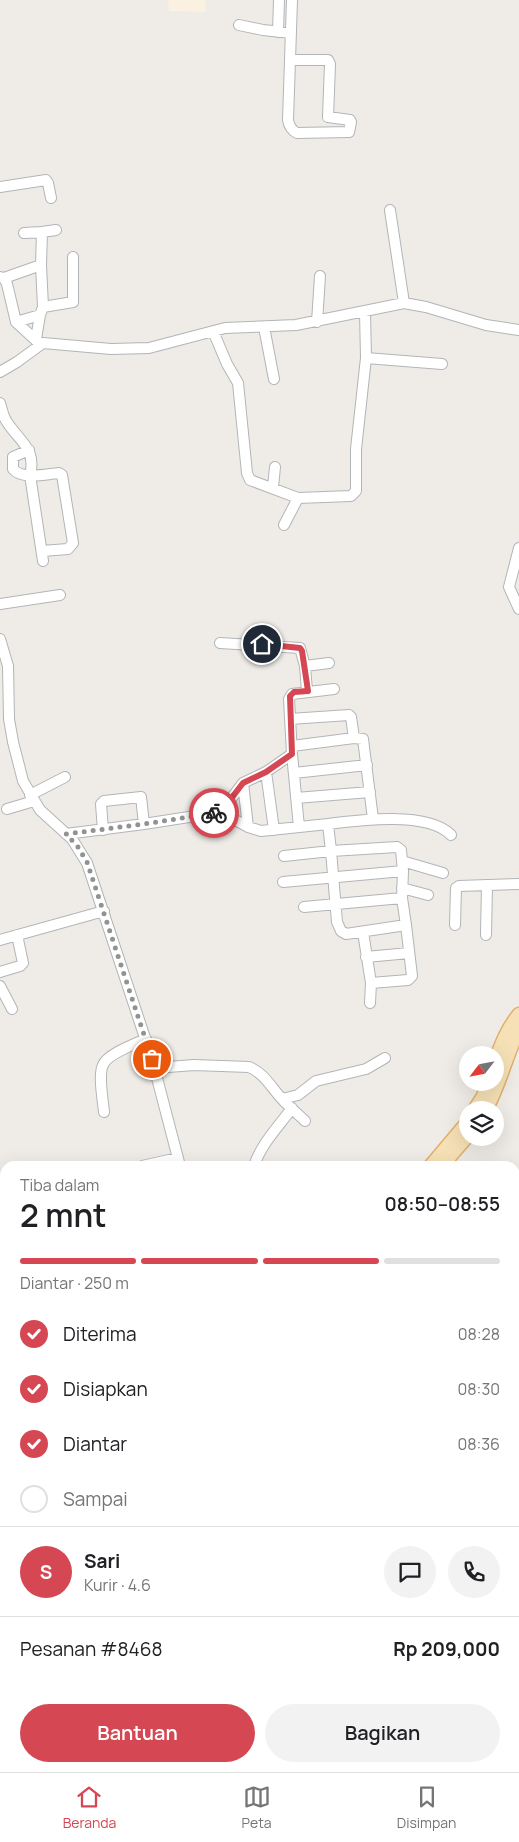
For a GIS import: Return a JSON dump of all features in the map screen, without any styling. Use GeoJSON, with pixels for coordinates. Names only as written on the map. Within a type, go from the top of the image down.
{"type":"FeatureCollection","features":[{"type":"Feature","properties":{"kind":"main road"},"geometry":{"type":"LineString","coordinates":[[501,1046],[519,1014]]}},
{"type":"Feature","properties":{"kind":"main road"},"geometry":{"type":"LineString","coordinates":[[491,1101],[510,1047],[519,1030]]}},
{"type":"Feature","properties":{"kind":"main road"},"geometry":{"type":"LineString","coordinates":[[434,1161],[459,1132]]}},
{"type":"Feature","properties":{"kind":"main road"},"geometry":{"type":"LineString","coordinates":[[446,1161],[459,1146]]}},
{"type":"Feature","properties":{"kind":"street"},"geometry":{"type":"LineString","coordinates":[[278,0],[278,32]]}},
{"type":"Feature","properties":{"kind":"street"},"geometry":{"type":"LineString","coordinates":[[292,0],[288,120],[292,131],[297,133],[325,132],[346,134],[350,130],[350,120],[328,117]]}},
{"type":"Feature","properties":{"kind":"street"},"geometry":{"type":"LineString","coordinates":[[239,25],[291,33]]}},
{"type":"Feature","properties":{"kind":"street"},"geometry":{"type":"LineString","coordinates":[[291,60],[326,59],[330,62],[328,117],[325,132]]}},
{"type":"Feature","properties":{"kind":"street"},"geometry":{"type":"LineString","coordinates":[[0,187],[46,180],[51,198]]}},
{"type":"Feature","properties":{"kind":"street"},"geometry":{"type":"LineString","coordinates":[[390,210],[404,304]]}},
{"type":"Feature","properties":{"kind":"street"},"geometry":{"type":"LineString","coordinates":[[24,234],[56,230]]}},
{"type":"Feature","properties":{"kind":"street"},"geometry":{"type":"LineString","coordinates":[[0,372],[17,362],[38,342],[41,311],[42,232]]}},
{"type":"Feature","properties":{"kind":"street"},"geometry":{"type":"LineString","coordinates":[[16,322],[41,311],[73,302],[73,257]]}},
{"type":"Feature","properties":{"kind":"street"},"geometry":{"type":"LineString","coordinates":[[41,265],[2,278],[10,293],[16,322],[38,342],[111,350],[149,348],[229,328],[296,325],[404,304],[426,307],[467,320],[519,330]]}},
{"type":"Feature","properties":{"kind":"street"},"geometry":{"type":"LineString","coordinates":[[317,322],[320,276]]}},
{"type":"Feature","properties":{"kind":"street"},"geometry":{"type":"LineString","coordinates":[[214,331],[227,364],[238,383],[248,477],[253,482],[298,498],[351,496],[356,494],[356,449],[366,358],[365,312]]}},
{"type":"Feature","properties":{"kind":"street"},"geometry":{"type":"LineString","coordinates":[[264,327],[274,380]]}},
{"type":"Feature","properties":{"kind":"street"},"geometry":{"type":"LineString","coordinates":[[366,358],[442,364]]}},
{"type":"Feature","properties":{"kind":"street"},"geometry":{"type":"LineString","coordinates":[[0,403],[3,423],[29,450],[32,462],[30,475],[42,556],[68,549],[72,547],[73,543],[62,475],[59,472],[30,475],[15,472],[12,461],[14,456],[29,450]]}},
{"type":"Feature","properties":{"kind":"street"},"geometry":{"type":"LineString","coordinates":[[273,488],[275,467]]}},
{"type":"Feature","properties":{"kind":"street"},"geometry":{"type":"LineString","coordinates":[[284,525],[298,498]]}},
{"type":"Feature","properties":{"kind":"street"},"geometry":{"type":"LineString","coordinates":[[519,548],[510,588],[519,609]]}},
{"type":"Feature","properties":{"kind":"street"},"geometry":{"type":"LineString","coordinates":[[0,604],[60,595]]}},
{"type":"Feature","properties":{"kind":"street"},"geometry":{"type":"LineString","coordinates":[[0,639],[13,742],[21,774],[32,798],[45,816],[72,839],[82,854],[104,911],[146,1039],[179,1161]]}},
{"type":"Feature","properties":{"kind":"street"},"geometry":{"type":"LineString","coordinates":[[220,643],[300,648],[305,666],[308,691]]}},
{"type":"Feature","properties":{"kind":"street"},"geometry":{"type":"LineString","coordinates":[[305,666],[329,663]]}},
{"type":"Feature","properties":{"kind":"street"},"geometry":{"type":"LineString","coordinates":[[299,827],[292,750],[290,696],[294,692],[334,689]]}},
{"type":"Feature","properties":{"kind":"street"},"geometry":{"type":"LineString","coordinates":[[290,719],[349,714],[354,738]]}},
{"type":"Feature","properties":{"kind":"street"},"geometry":{"type":"LineString","coordinates":[[221,812],[243,783],[266,772],[292,750],[354,738],[363,739],[373,818]]}},
{"type":"Feature","properties":{"kind":"street"},"geometry":{"type":"LineString","coordinates":[[294,773],[367,765]]}},
{"type":"Feature","properties":{"kind":"street"},"geometry":{"type":"LineString","coordinates":[[266,772],[274,830]]}},
{"type":"Feature","properties":{"kind":"street"},"geometry":{"type":"LineString","coordinates":[[7,809],[32,798],[65,777]]}},
{"type":"Feature","properties":{"kind":"street"},"geometry":{"type":"LineString","coordinates":[[243,783],[248,826]]}},
{"type":"Feature","properties":{"kind":"street"},"geometry":{"type":"LineString","coordinates":[[296,798],[370,792]]}},
{"type":"Feature","properties":{"kind":"street"},"geometry":{"type":"LineString","coordinates":[[103,830],[101,804],[104,800],[141,797],[144,824]]}},
{"type":"Feature","properties":{"kind":"street"},"geometry":{"type":"LineString","coordinates":[[66,834],[221,812],[262,831],[373,818],[441,826],[451,835]]}},
{"type":"Feature","properties":{"kind":"street"},"geometry":{"type":"LineString","coordinates":[[328,824],[337,922],[341,931],[346,934],[406,925]]}},
{"type":"Feature","properties":{"kind":"street"},"geometry":{"type":"LineString","coordinates":[[284,856],[397,847],[400,850],[402,893],[412,976],[410,979],[371,984]]}},
{"type":"Feature","properties":{"kind":"street"},"geometry":{"type":"LineString","coordinates":[[282,882],[402,866],[443,873]]}},
{"type":"Feature","properties":{"kind":"street"},"geometry":{"type":"LineString","coordinates":[[455,925],[457,887],[519,884]]}},
{"type":"Feature","properties":{"kind":"street"},"geometry":{"type":"LineString","coordinates":[[486,935],[487,885]]}},
{"type":"Feature","properties":{"kind":"street"},"geometry":{"type":"LineString","coordinates":[[304,907],[402,893],[428,895]]}},
{"type":"Feature","properties":{"kind":"street"},"geometry":{"type":"LineString","coordinates":[[0,940],[104,911]]}},
{"type":"Feature","properties":{"kind":"street"},"geometry":{"type":"LineString","coordinates":[[363,932],[371,984],[370,1003]]}},
{"type":"Feature","properties":{"kind":"street"},"geometry":{"type":"LineString","coordinates":[[0,972],[20,966],[23,963],[18,935]]}},
{"type":"Feature","properties":{"kind":"street"},"geometry":{"type":"LineString","coordinates":[[366,957],[409,952]]}},
{"type":"Feature","properties":{"kind":"street"},"geometry":{"type":"LineString","coordinates":[[0,986],[12,1010]]}},
{"type":"Feature","properties":{"kind":"street"},"geometry":{"type":"LineString","coordinates":[[104,1112],[101,1075],[103,1063],[111,1056],[146,1039]]}},
{"type":"Feature","properties":{"kind":"street"},"geometry":{"type":"LineString","coordinates":[[282,1099],[298,1094],[316,1081],[366,1069],[385,1058]]}},
{"type":"Feature","properties":{"kind":"street"},"geometry":{"type":"LineString","coordinates":[[154,1068],[194,1065],[249,1067],[256,1070],[272,1085],[282,1099],[305,1121]]}},
{"type":"Feature","properties":{"kind":"street"},"geometry":{"type":"LineString","coordinates":[[256,1161],[258,1153],[292,1108]]}},
{"type":"Feature","properties":{"kind":"shaded area"},"geometry":{"type":"Polygon","coordinates":[[[168,0],[205,0],[206,12],[169,11],[168,0]]]}},
{"type":"Feature","properties":{"kind":"way so far"},"geometry":{"type":"LineString","coordinates":[[152,1059],[87,862],[78,847],[66,834],[214,813]]}},
{"type":"Feature","properties":{"kind":"route"},"geometry":{"type":"LineString","coordinates":[[214,813],[221,812],[243,783],[266,772],[292,754],[289,698],[294,692],[308,691],[302,651],[300,648],[262,644]]}}]}
